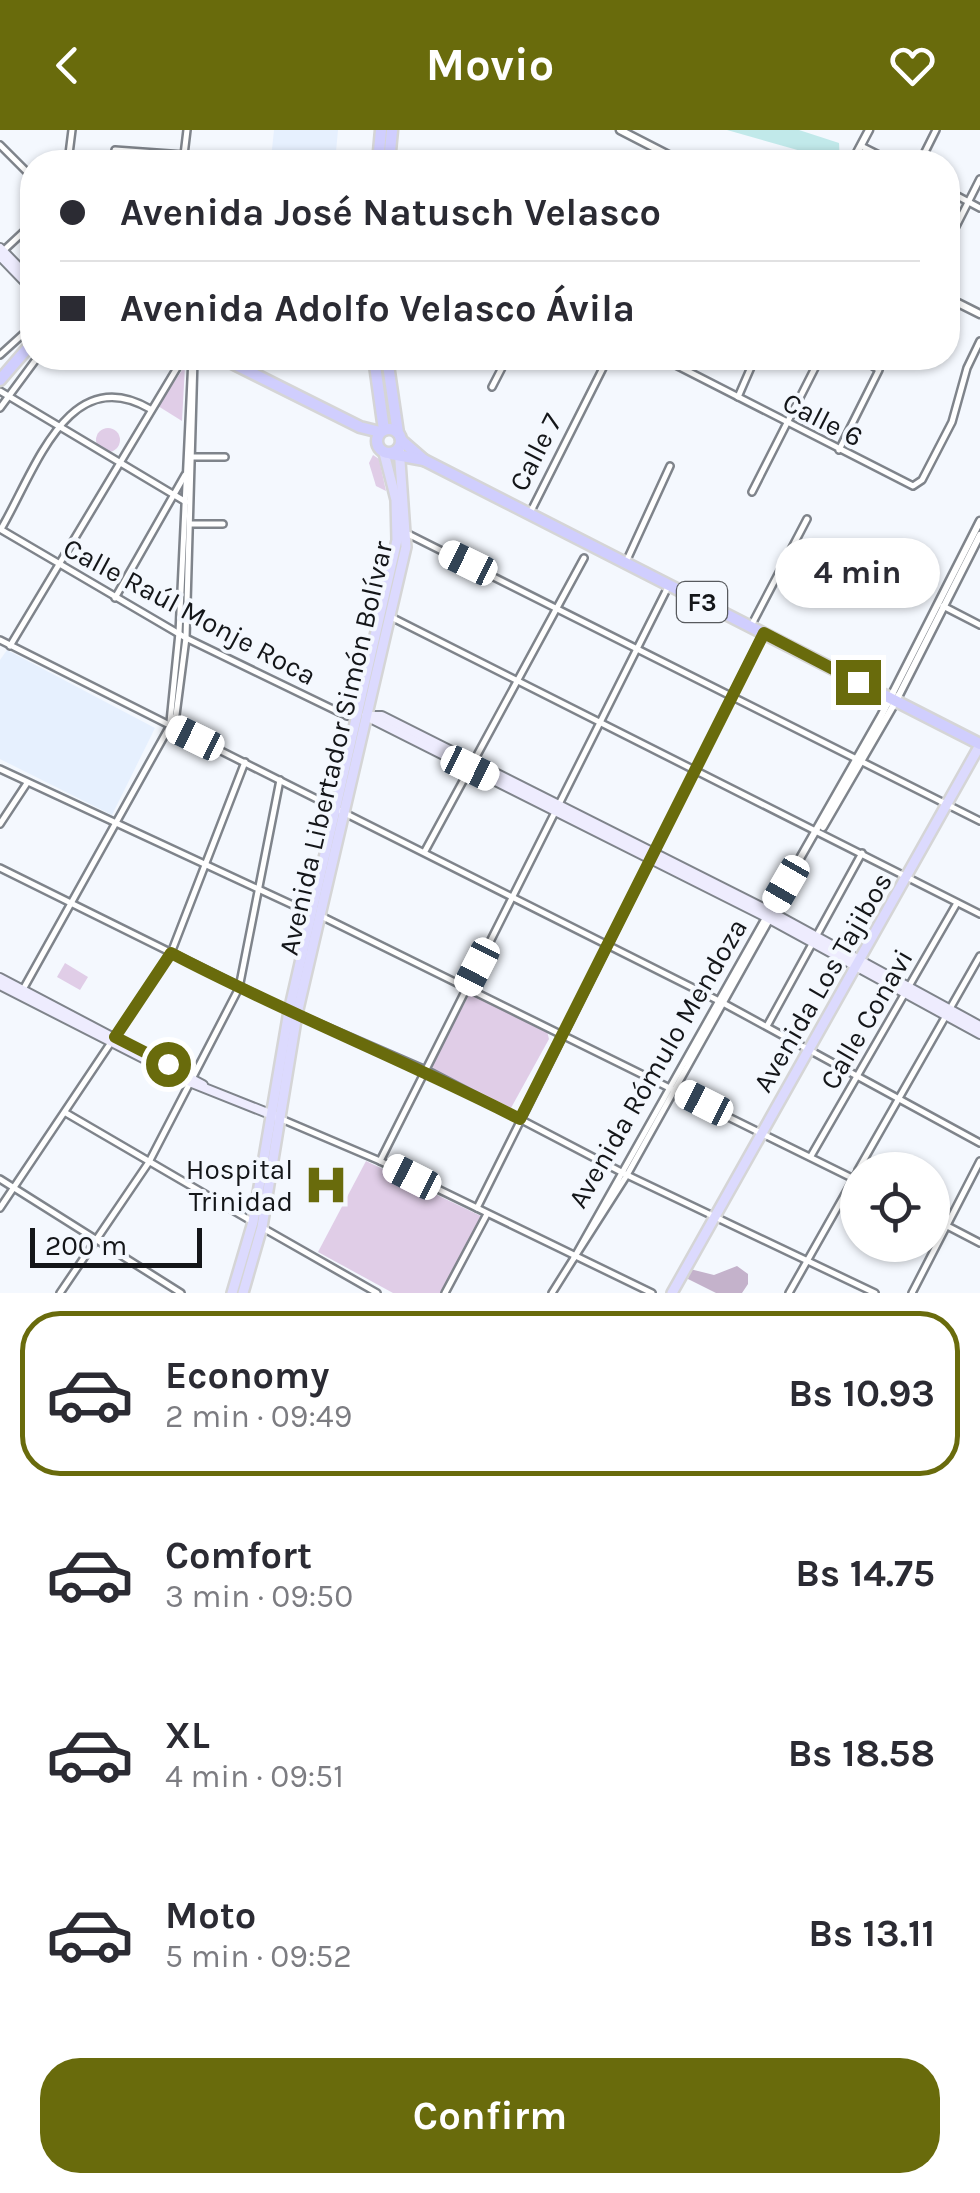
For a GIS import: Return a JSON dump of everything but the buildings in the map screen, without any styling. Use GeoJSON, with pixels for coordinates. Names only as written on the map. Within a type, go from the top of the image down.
{"type":"FeatureCollection","features":[{"type":"Feature","properties":{"kind":"highway"},"geometry":{"type":"LineString","coordinates":[[0,380],[20,357]]}},
{"type":"Feature","properties":{"kind":"highway"},"geometry":{"type":"LineString","coordinates":[[246,370],[380,434],[396,447]]}},
{"type":"Feature","properties":{"kind":"highway"},"geometry":{"type":"LineString","coordinates":[[375,370],[380,434]]}},
{"type":"Feature","properties":{"kind":"highway"},"geometry":{"type":"LineString","coordinates":[[388,370],[396,447]]}},
{"type":"Feature","properties":{"kind":"highway"},"geometry":{"type":"LineString","coordinates":[[360,427],[371,422],[380,407]]}},
{"type":"Feature","properties":{"kind":"highway"},"geometry":{"type":"LineString","coordinates":[[380,434],[396,447]]}},
{"type":"Feature","properties":{"kind":"highway","name":"F3"},"geometry":{"type":"LineString","coordinates":[[396,447],[980,745]]}},
{"type":"Feature","properties":{"kind":"main road"},"geometry":{"type":"LineString","coordinates":[[1,252],[20,270]]}},
{"type":"Feature","properties":{"kind":"main road"},"geometry":{"type":"LineString","coordinates":[[1,252],[20,275]]}},
{"type":"Feature","properties":{"kind":"main road","name":"Avenida Libertador Simón Bolívar"},"geometry":{"type":"LineString","coordinates":[[338,808],[366,716],[408,534],[396,447]]}},
{"type":"Feature","properties":{"kind":"main road","name":"Avenida Libertador Simón Bolívar"},"geometry":{"type":"LineString","coordinates":[[243,1293],[293,1012],[354,718],[397,540],[396,447]]}},
{"type":"Feature","properties":{"kind":"main road"},"geometry":{"type":"LineString","coordinates":[[366,716],[382,716],[980,1026]]}},
{"type":"Feature","properties":{"kind":"main road","name":"Avenida Los Tajibos"},"geometry":{"type":"LineString","coordinates":[[672,1293],[980,745]]}},
{"type":"Feature","properties":{"kind":"main road"},"geometry":{"type":"LineString","coordinates":[[0,982],[203,1085],[274,1116]]}},
{"type":"Feature","properties":{"kind":"main road"},"geometry":{"type":"LineString","coordinates":[[948,1012],[980,1034]]}},
{"type":"Feature","properties":{"kind":"main road","name":"Avenida Libertador Simón Bolívar"},"geometry":{"type":"LineString","coordinates":[[232,1293],[257,1224]]}},
{"type":"Feature","properties":{"kind":"street"},"geometry":{"type":"LineString","coordinates":[[620,130],[659,150]]}},
{"type":"Feature","properties":{"kind":"street"},"geometry":{"type":"LineString","coordinates":[[859,150],[866,131]]}},
{"type":"Feature","properties":{"kind":"street"},"geometry":{"type":"LineString","coordinates":[[0,145],[20,165]]}},
{"type":"Feature","properties":{"kind":"street"},"geometry":{"type":"LineString","coordinates":[[861,146],[869,150]]}},
{"type":"Feature","properties":{"kind":"street"},"geometry":{"type":"LineString","coordinates":[[960,218],[980,179]]}},
{"type":"Feature","properties":{"kind":"street"},"geometry":{"type":"LineString","coordinates":[[960,198],[980,208]]}},
{"type":"Feature","properties":{"kind":"street"},"geometry":{"type":"LineString","coordinates":[[1,252],[20,235]]}},
{"type":"Feature","properties":{"kind":"street"},"geometry":{"type":"LineString","coordinates":[[0,356],[20,337]]}},
{"type":"Feature","properties":{"kind":"street","name":"Calle 6"},"geometry":{"type":"LineString","coordinates":[[685,370],[914,486],[922,480],[952,422],[967,368],[980,341]]}},
{"type":"Feature","properties":{"kind":"street"},"geometry":{"type":"LineString","coordinates":[[0,408],[28,370]]}},
{"type":"Feature","properties":{"kind":"street"},"geometry":{"type":"LineString","coordinates":[[10,646],[175,370]]}},
{"type":"Feature","properties":{"kind":"street"},"geometry":{"type":"LineString","coordinates":[[183,635],[185,502],[194,457],[193,370]]}},
{"type":"Feature","properties":{"kind":"street"},"geometry":{"type":"LineString","coordinates":[[21,992],[74,904],[170,725],[183,635],[191,524],[193,370]]}},
{"type":"Feature","properties":{"kind":"street"},"geometry":{"type":"LineString","coordinates":[[492,387],[501,370]]}},
{"type":"Feature","properties":{"kind":"street","name":"Calle 7"},"geometry":{"type":"LineString","coordinates":[[530,513],[602,370]]}},
{"type":"Feature","properties":{"kind":"street"},"geometry":{"type":"LineString","coordinates":[[738,397],[750,370]]}},
{"type":"Feature","properties":{"kind":"street"},"geometry":{"type":"LineString","coordinates":[[752,492],[814,370]]}},
{"type":"Feature","properties":{"kind":"street"},"geometry":{"type":"LineString","coordinates":[[839,450],[879,370]]}},
{"type":"Feature","properties":{"kind":"street"},"geometry":{"type":"LineString","coordinates":[[0,391],[192,507]]}},
{"type":"Feature","properties":{"kind":"street"},"geometry":{"type":"LineString","coordinates":[[0,530],[77,406],[92,397],[120,395],[151,409]]}},
{"type":"Feature","properties":{"kind":"street"},"geometry":{"type":"LineString","coordinates":[[194,457],[225,457]]}},
{"type":"Feature","properties":{"kind":"street"},"geometry":{"type":"LineString","coordinates":[[626,562],[670,466]]}},
{"type":"Feature","properties":{"kind":"street"},"geometry":{"type":"LineString","coordinates":[[114,598],[190,473]]}},
{"type":"Feature","properties":{"kind":"street"},"geometry":{"type":"LineString","coordinates":[[751,626],[808,519]]}},
{"type":"Feature","properties":{"kind":"street","name":"Avenida Rómulo Mendoza"},"geometry":{"type":"LineString","coordinates":[[552,1293],[893,700],[980,521]]}},
{"type":"Feature","properties":{"kind":"street"},"geometry":{"type":"LineString","coordinates":[[191,524],[222,524]]}},
{"type":"Feature","properties":{"kind":"street","name":"Calle Raúl Monje Roca"},"geometry":{"type":"LineString","coordinates":[[0,530],[183,635],[354,718]]}},
{"type":"Feature","properties":{"kind":"street"},"geometry":{"type":"LineString","coordinates":[[408,534],[980,821]]}},
{"type":"Feature","properties":{"kind":"street","name":"Avenida Rómulo Mendoza"},"geometry":{"type":"LineString","coordinates":[[941,605],[980,535]]}},
{"type":"Feature","properties":{"kind":"street"},"geometry":{"type":"LineString","coordinates":[[425,851],[584,558]]}},
{"type":"Feature","properties":{"kind":"street"},"geometry":{"type":"LineString","coordinates":[[380,1161],[669,586]]}},
{"type":"Feature","properties":{"kind":"street"},"geometry":{"type":"LineString","coordinates":[[941,605],[980,625]]}},
{"type":"Feature","properties":{"kind":"street"},"geometry":{"type":"LineString","coordinates":[[391,617],[980,914]]}},
{"type":"Feature","properties":{"kind":"street"},"geometry":{"type":"LineString","coordinates":[[477,1208],[764,633]]}},
{"type":"Feature","properties":{"kind":"street"},"geometry":{"type":"LineString","coordinates":[[0,640],[721,1002],[980,1143]]}},
{"type":"Feature","properties":{"kind":"street"},"geometry":{"type":"LineString","coordinates":[[354,718],[366,716]]}},
{"type":"Feature","properties":{"kind":"street"},"geometry":{"type":"LineString","coordinates":[[0,1208],[171,953],[244,762]]}},
{"type":"Feature","properties":{"kind":"street"},"geometry":{"type":"LineString","coordinates":[[0,770],[468,986],[840,1172]]}},
{"type":"Feature","properties":{"kind":"street"},"geometry":{"type":"LineString","coordinates":[[60,1293],[149,1162],[239,988],[280,780]]}},
{"type":"Feature","properties":{"kind":"street"},"geometry":{"type":"LineString","coordinates":[[0,824],[27,783]]}},
{"type":"Feature","properties":{"kind":"street"},"geometry":{"type":"LineString","coordinates":[[767,1026],[863,852]]}},
{"type":"Feature","properties":{"kind":"street"},"geometry":{"type":"LineString","coordinates":[[0,868],[239,988],[426,1070],[624,1173],[874,1293]]}},
{"type":"Feature","properties":{"kind":"street","name":"Calle Conavi"},"geometry":{"type":"LineString","coordinates":[[810,1156],[957,902]]}},
{"type":"Feature","properties":{"kind":"street"},"geometry":{"type":"LineString","coordinates":[[868,1152],[980,956]]}},
{"type":"Feature","properties":{"kind":"street"},"geometry":{"type":"LineString","coordinates":[[66,1113],[377,1293]]}},
{"type":"Feature","properties":{"kind":"street"},"geometry":{"type":"LineString","coordinates":[[274,1116],[380,1161],[652,1293]]}},
{"type":"Feature","properties":{"kind":"street"},"geometry":{"type":"LineString","coordinates":[[950,1217],[980,1161]]}},
{"type":"Feature","properties":{"kind":"street"},"geometry":{"type":"LineString","coordinates":[[0,1179],[181,1293]]}},
{"type":"Feature","properties":{"kind":"street"},"geometry":{"type":"LineString","coordinates":[[0,1187],[13,1190]]}},
{"type":"Feature","properties":{"kind":"street"},"geometry":{"type":"LineString","coordinates":[[788,1293],[840,1205]]}},
{"type":"Feature","properties":{"kind":"street"},"geometry":{"type":"LineString","coordinates":[[445,1293],[487,1214]]}},
{"type":"Feature","properties":{"kind":"street"},"geometry":{"type":"LineString","coordinates":[[950,1227],[980,1243]]}},
{"type":"Feature","properties":{"kind":"street"},"geometry":{"type":"LineString","coordinates":[[912,1293],[928,1262]]}},
{"type":"Feature","properties":{"kind":"shaded area"},"geometry":{"type":"Polygon","coordinates":[[[274,130],[338,130],[336,150],[272,150],[274,130]]]}},
{"type":"Feature","properties":{"kind":"shaded area"},"geometry":{"type":"Polygon","coordinates":[[[182,370],[185,370],[182,421],[158,406],[182,370]]]}},
{"type":"Feature","properties":{"kind":"shaded area"},"geometry":{"type":"Polygon","coordinates":[[[108,428],[120,440],[108,452],[96,440],[108,428]]]}},
{"type":"Feature","properties":{"kind":"shaded area"},"geometry":{"type":"Polygon","coordinates":[[[373,455],[379,459],[386,491],[376,486],[369,463],[373,455]]]}},
{"type":"Feature","properties":{"kind":"shaded area"},"geometry":{"type":"Polygon","coordinates":[[[7,650],[155,728],[112,815],[0,759],[0,660],[7,650]]]}},
{"type":"Feature","properties":{"kind":"shaded area"},"geometry":{"type":"Polygon","coordinates":[[[65,963],[88,977],[80,990],[57,977],[65,963]]]}},
{"type":"Feature","properties":{"kind":"shaded area"},"geometry":{"type":"Polygon","coordinates":[[[470,993],[547,1031],[549,1039],[511,1108],[434,1070],[432,1064],[470,993]]]}},
{"type":"Feature","properties":{"kind":"shaded area"},"geometry":{"type":"Polygon","coordinates":[[[366,1161],[483,1217],[442,1293],[393,1293],[318,1252],[366,1161]]]}},
{"type":"Feature","properties":{"kind":"shaded area"},"geometry":{"type":"Polygon","coordinates":[[[737,1266],[748,1274],[748,1284],[742,1293],[716,1293],[688,1279],[690,1269],[714,1275],[737,1266]]]}},
{"type":"Feature","properties":{"kind":"water"},"geometry":{"type":"Polygon","coordinates":[[[727,130],[799,130],[839,143],[839,150],[798,150],[727,130]]]}},
{"type":"Feature","properties":{"kind":"place","name":"Hospital Trinidad"},"geometry":{"type":"Point","coordinates":[326,1185]}},
{"type":"Feature","properties":{"kind":"route"},"geometry":{"type":"LineString","coordinates":[[168,1064],[115,1037],[171,953],[239,988],[426,1070],[520,1119],[764,633],[858,682]]}}]}
